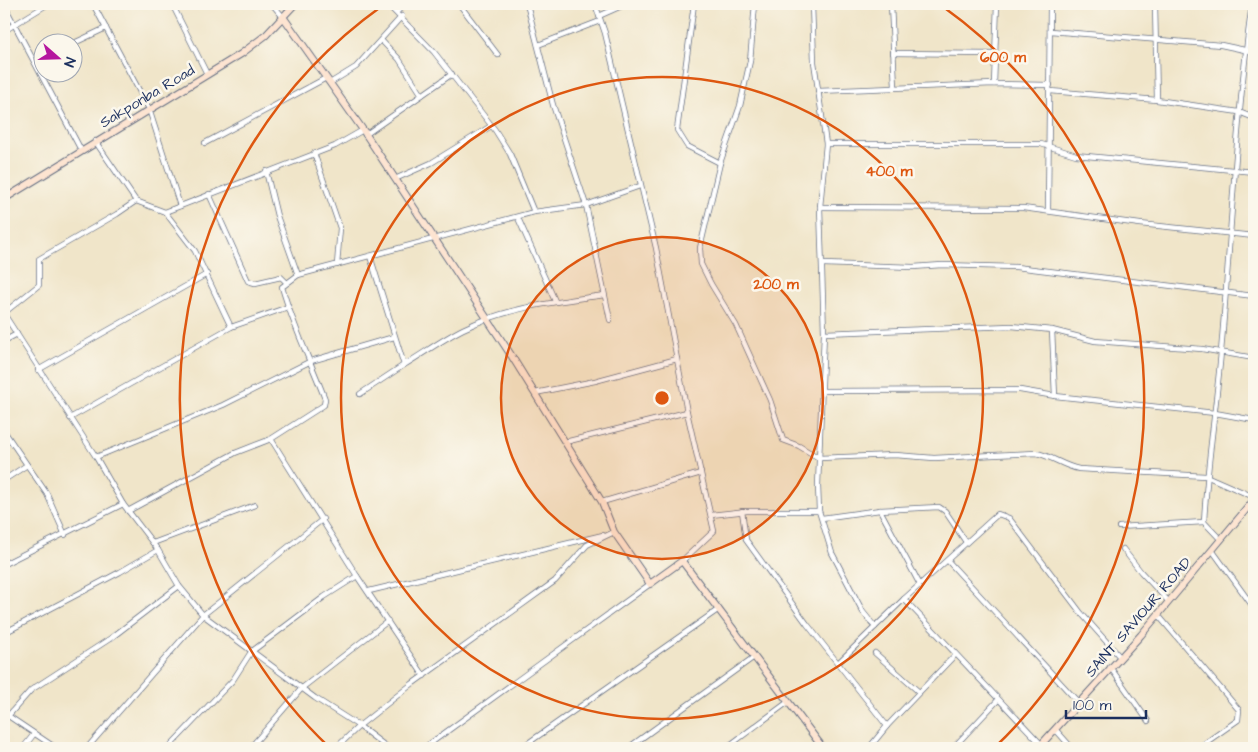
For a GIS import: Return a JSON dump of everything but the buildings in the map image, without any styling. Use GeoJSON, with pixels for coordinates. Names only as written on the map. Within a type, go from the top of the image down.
{"type":"FeatureCollection","features":[{"type":"Feature","properties":{"kind":"street"},"geometry":{"type":"LineString","coordinates":[[4,31],[48,4]]}},
{"type":"Feature","properties":{"kind":"street"},"geometry":{"type":"LineString","coordinates":[[93,4],[149,109],[180,206]]}},
{"type":"Feature","properties":{"kind":"street"},"geometry":{"type":"LineString","coordinates":[[172,4],[207,74]]}},
{"type":"Feature","properties":{"kind":"street"},"geometry":{"type":"LineString","coordinates":[[272,4],[284,18],[364,132],[488,319],[602,502],[614,532],[650,584]]}},
{"type":"Feature","properties":{"kind":"street","name":"Sakponba Road"},"geometry":{"type":"LineString","coordinates":[[4,199],[95,141],[241,54],[284,18],[295,4]]}},
{"type":"Feature","properties":{"kind":"street"},"geometry":{"type":"LineString","coordinates":[[388,4],[402,16],[452,74],[491,126],[510,154],[534,212]]}},
{"type":"Feature","properties":{"kind":"street"},"geometry":{"type":"LineString","coordinates":[[397,12],[404,4]]}},
{"type":"Feature","properties":{"kind":"street"},"geometry":{"type":"LineString","coordinates":[[459,4],[498,55]]}},
{"type":"Feature","properties":{"kind":"street"},"geometry":{"type":"LineString","coordinates":[[527,4],[553,105],[586,205],[610,320]]}},
{"type":"Feature","properties":{"kind":"street"},"geometry":{"type":"LineString","coordinates":[[424,748],[682,561],[714,531],[687,412],[656,248],[595,4]]}},
{"type":"Feature","properties":{"kind":"street"},"geometry":{"type":"LineString","coordinates":[[538,44],[599,18],[626,4]]}},
{"type":"Feature","properties":{"kind":"street"},"geometry":{"type":"LineString","coordinates":[[694,4],[677,130],[686,146],[720,163]]}},
{"type":"Feature","properties":{"kind":"street"},"geometry":{"type":"LineString","coordinates":[[755,4],[750,61],[740,106],[720,163],[700,248],[701,264],[736,325],[770,400],[783,440],[799,446],[819,458],[895,455],[934,458],[1036,453],[1048,455],[1065,466],[1079,469],[1206,476],[1254,499]]}},
{"type":"Feature","properties":{"kind":"street"},"geometry":{"type":"LineString","coordinates":[[812,4],[814,62],[824,118],[826,144],[820,207],[824,333],[819,511],[832,553],[863,612],[876,627]]}},
{"type":"Feature","properties":{"kind":"street"},"geometry":{"type":"LineString","coordinates":[[892,4],[895,87]]}},
{"type":"Feature","properties":{"kind":"street"},"geometry":{"type":"LineString","coordinates":[[994,84],[997,4]]}},
{"type":"Feature","properties":{"kind":"street"},"geometry":{"type":"LineString","coordinates":[[1048,210],[1050,4]]}},
{"type":"Feature","properties":{"kind":"street"},"geometry":{"type":"LineString","coordinates":[[1155,4],[1157,100]]}},
{"type":"Feature","properties":{"kind":"street"},"geometry":{"type":"LineString","coordinates":[[1221,540],[1204,522],[1206,476],[1221,352],[1239,112],[1252,4]]}},
{"type":"Feature","properties":{"kind":"street"},"geometry":{"type":"LineString","coordinates":[[4,6],[32,56]]}},
{"type":"Feature","properties":{"kind":"street"},"geometry":{"type":"LineString","coordinates":[[206,143],[356,67],[402,16]]}},
{"type":"Feature","properties":{"kind":"street"},"geometry":{"type":"LineString","coordinates":[[82,39],[106,28]]}},
{"type":"Feature","properties":{"kind":"street"},"geometry":{"type":"LineString","coordinates":[[1050,31],[1155,40],[1254,52]]}},
{"type":"Feature","properties":{"kind":"street"},"geometry":{"type":"LineString","coordinates":[[381,40],[398,59],[422,95]]}},
{"type":"Feature","properties":{"kind":"street"},"geometry":{"type":"LineString","coordinates":[[893,54],[994,54]]}},
{"type":"Feature","properties":{"kind":"street"},"geometry":{"type":"LineString","coordinates":[[165,212],[266,171],[335,146],[364,132],[452,74]]}},
{"type":"Feature","properties":{"kind":"street"},"geometry":{"type":"LineString","coordinates":[[46,82],[81,150]]}},
{"type":"Feature","properties":{"kind":"street"},"geometry":{"type":"LineString","coordinates":[[818,91],[994,84],[1157,100],[1239,112],[1254,118]]}},
{"type":"Feature","properties":{"kind":"street"},"geometry":{"type":"LineString","coordinates":[[395,179],[431,163],[491,126]]}},
{"type":"Feature","properties":{"kind":"street"},"geometry":{"type":"LineString","coordinates":[[95,141],[136,201],[165,212],[195,251],[231,326]]}},
{"type":"Feature","properties":{"kind":"street"},"geometry":{"type":"LineString","coordinates":[[826,144],[1049,146],[1076,154],[1254,172]]}},
{"type":"Feature","properties":{"kind":"street"},"geometry":{"type":"LineString","coordinates":[[314,153],[340,228],[337,265]]}},
{"type":"Feature","properties":{"kind":"street"},"geometry":{"type":"LineString","coordinates":[[266,171],[277,216],[298,275]]}},
{"type":"Feature","properties":{"kind":"street"},"geometry":{"type":"LineString","coordinates":[[128,511],[235,453],[271,439],[324,405],[324,399],[288,307],[282,287],[286,282],[298,275],[518,218],[534,212],[586,205],[640,186]]}},
{"type":"Feature","properties":{"kind":"street"},"geometry":{"type":"LineString","coordinates":[[209,194],[248,281],[254,282],[281,277],[286,282]]}},
{"type":"Feature","properties":{"kind":"street"},"geometry":{"type":"LineString","coordinates":[[136,201],[39,259],[39,285],[4,313],[38,370],[96,457],[123,504],[158,550],[179,586],[203,615],[251,652],[388,748]]}},
{"type":"Feature","properties":{"kind":"street"},"geometry":{"type":"LineString","coordinates":[[820,207],[1048,210],[1140,224],[1254,236]]}},
{"type":"Feature","properties":{"kind":"street"},"geometry":{"type":"LineString","coordinates":[[518,218],[555,301]]}},
{"type":"Feature","properties":{"kind":"street"},"geometry":{"type":"LineString","coordinates":[[370,256],[404,365]]}},
{"type":"Feature","properties":{"kind":"street"},"geometry":{"type":"LineString","coordinates":[[823,264],[913,267],[942,265],[1016,267],[1254,296]]}},
{"type":"Feature","properties":{"kind":"street"},"geometry":{"type":"LineString","coordinates":[[38,370],[207,274]]}},
{"type":"Feature","properties":{"kind":"street"},"geometry":{"type":"LineString","coordinates":[[360,394],[463,330],[488,319],[555,301],[604,295]]}},
{"type":"Feature","properties":{"kind":"street"},"geometry":{"type":"LineString","coordinates":[[70,418],[231,326],[288,307]]}},
{"type":"Feature","properties":{"kind":"street"},"geometry":{"type":"LineString","coordinates":[[824,333],[1011,326],[1052,330],[1089,340],[1221,352],[1254,358]]}},
{"type":"Feature","properties":{"kind":"street"},"geometry":{"type":"LineString","coordinates":[[1052,330],[1055,396]]}},
{"type":"Feature","properties":{"kind":"street"},"geometry":{"type":"LineString","coordinates":[[4,341],[17,334]]}},
{"type":"Feature","properties":{"kind":"street"},"geometry":{"type":"LineString","coordinates":[[96,457],[223,406],[310,361],[394,337]]}},
{"type":"Feature","properties":{"kind":"street"},"geometry":{"type":"LineString","coordinates":[[535,393],[595,381],[677,359]]}},
{"type":"Feature","properties":{"kind":"street"},"geometry":{"type":"LineString","coordinates":[[823,391],[984,388],[1020,390],[1055,396],[1215,413],[1254,420]]}},
{"type":"Feature","properties":{"kind":"street"},"geometry":{"type":"LineString","coordinates":[[565,442],[687,412]]}},
{"type":"Feature","properties":{"kind":"street"},"geometry":{"type":"LineString","coordinates":[[4,431],[47,494],[65,535]]}},
{"type":"Feature","properties":{"kind":"street"},"geometry":{"type":"LineString","coordinates":[[271,439],[323,519],[357,576],[370,592],[424,676]]}},
{"type":"Feature","properties":{"kind":"street"},"geometry":{"type":"LineString","coordinates":[[4,480],[27,465]]}},
{"type":"Feature","properties":{"kind":"street"},"geometry":{"type":"LineString","coordinates":[[602,502],[701,473]]}},
{"type":"Feature","properties":{"kind":"street","name":"SAINT SAVIOUR ROAD"},"geometry":{"type":"LineString","coordinates":[[1040,746],[1158,615],[1254,499]]}},
{"type":"Feature","properties":{"kind":"street"},"geometry":{"type":"LineString","coordinates":[[4,564],[65,535],[123,504]]}},
{"type":"Feature","properties":{"kind":"street"},"geometry":{"type":"LineString","coordinates":[[153,543],[255,505]]}},
{"type":"Feature","properties":{"kind":"street"},"geometry":{"type":"LineString","coordinates":[[822,518],[880,510],[939,507],[945,511],[966,542]]}},
{"type":"Feature","properties":{"kind":"street"},"geometry":{"type":"LineString","coordinates":[[880,510],[919,583]]}},
{"type":"Feature","properties":{"kind":"street"},"geometry":{"type":"LineString","coordinates":[[711,515],[742,511],[819,511]]}},
{"type":"Feature","properties":{"kind":"street"},"geometry":{"type":"LineString","coordinates":[[742,511],[746,540],[838,664],[887,726]]}},
{"type":"Feature","properties":{"kind":"street"},"geometry":{"type":"LineString","coordinates":[[838,664],[919,583],[948,561],[966,542],[998,514],[1009,518],[1081,613],[1120,657]]}},
{"type":"Feature","properties":{"kind":"street"},"geometry":{"type":"LineString","coordinates":[[86,748],[203,615],[323,519]]}},
{"type":"Feature","properties":{"kind":"street"},"geometry":{"type":"LineString","coordinates":[[1119,527],[1204,522]]}},
{"type":"Feature","properties":{"kind":"street"},"geometry":{"type":"LineString","coordinates":[[370,592],[614,532]]}},
{"type":"Feature","properties":{"kind":"street"},"geometry":{"type":"LineString","coordinates":[[336,748],[359,726],[424,676],[555,581],[587,545],[614,532]]}},
{"type":"Feature","properties":{"kind":"street"},"geometry":{"type":"LineString","coordinates":[[1123,549],[1169,602]]}},
{"type":"Feature","properties":{"kind":"street"},"geometry":{"type":"LineString","coordinates":[[4,633],[158,550]]}},
{"type":"Feature","properties":{"kind":"street"},"geometry":{"type":"LineString","coordinates":[[1212,550],[1254,608]]}},
{"type":"Feature","properties":{"kind":"street"},"geometry":{"type":"LineString","coordinates":[[682,561],[821,747]]}},
{"type":"Feature","properties":{"kind":"street"},"geometry":{"type":"LineString","coordinates":[[948,561],[1078,703]]}},
{"type":"Feature","properties":{"kind":"street"},"geometry":{"type":"LineString","coordinates":[[168,748],[233,680],[251,652],[324,597],[357,576]]}},
{"type":"Feature","properties":{"kind":"street"},"geometry":{"type":"LineString","coordinates":[[56,748],[6,715],[31,690],[111,638],[179,586]]}},
{"type":"Feature","properties":{"kind":"street"},"geometry":{"type":"LineString","coordinates":[[904,598],[1040,746]]}},
{"type":"Feature","properties":{"kind":"street"},"geometry":{"type":"LineString","coordinates":[[521,748],[719,609]]}},
{"type":"Feature","properties":{"kind":"street"},"geometry":{"type":"LineString","coordinates":[[1158,615],[1239,710],[1238,720],[1198,748]]}},
{"type":"Feature","properties":{"kind":"street"},"geometry":{"type":"LineString","coordinates":[[250,748],[302,688],[388,621]]}},
{"type":"Feature","properties":{"kind":"street"},"geometry":{"type":"LineString","coordinates":[[875,653],[919,692]]}},
{"type":"Feature","properties":{"kind":"street"},"geometry":{"type":"LineString","coordinates":[[869,748],[887,726],[955,655]]}},
{"type":"Feature","properties":{"kind":"street"},"geometry":{"type":"LineString","coordinates":[[628,748],[634,746],[754,657]]}},
{"type":"Feature","properties":{"kind":"street"},"geometry":{"type":"LineString","coordinates":[[1110,667],[1148,720]]}},
{"type":"Feature","properties":{"kind":"street"},"geometry":{"type":"LineString","coordinates":[[953,748],[998,700]]}},
{"type":"Feature","properties":{"kind":"street"},"geometry":{"type":"LineString","coordinates":[[726,748],[788,702]]}},
{"type":"Feature","properties":{"kind":"street"},"geometry":{"type":"LineString","coordinates":[[1055,729],[1072,748]]}},
{"type":"Feature","properties":{"kind":"street"},"geometry":{"type":"LineString","coordinates":[[23,748],[34,734]]}}]}
